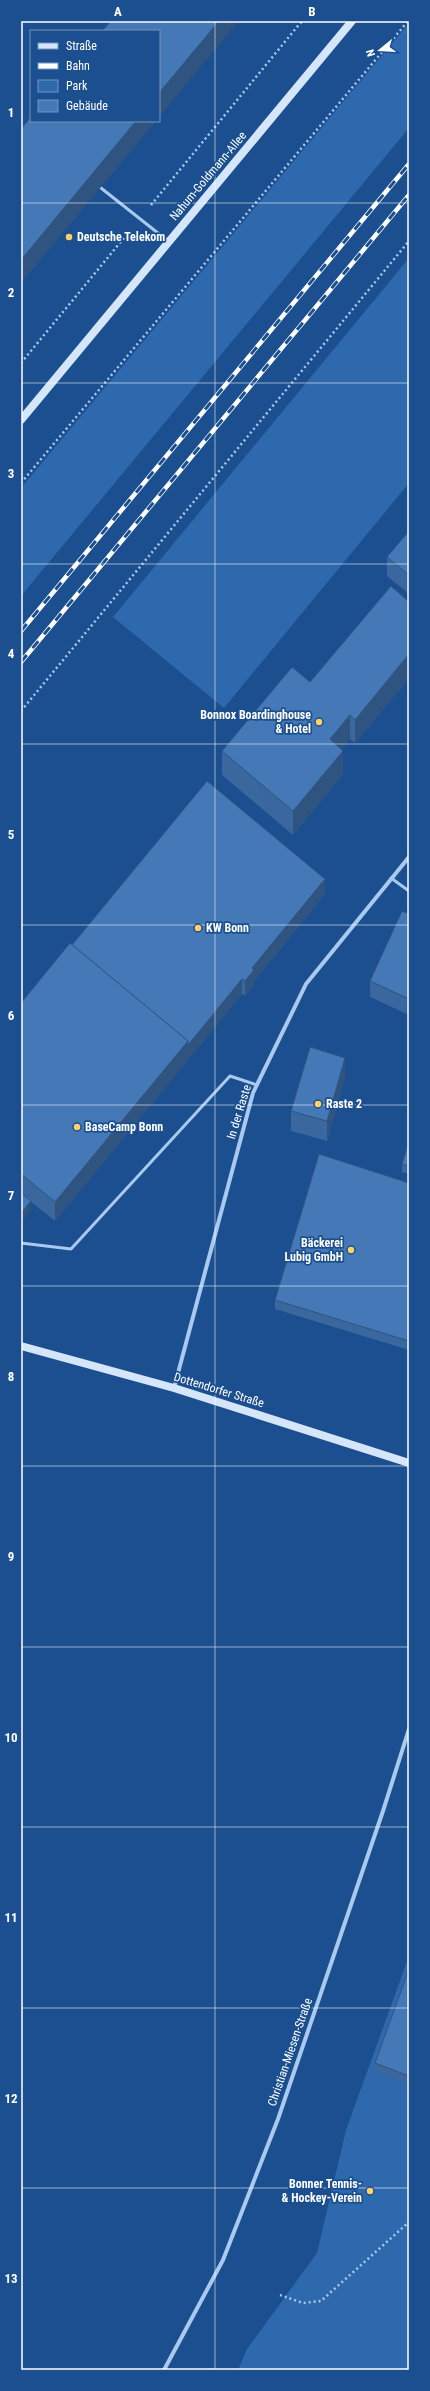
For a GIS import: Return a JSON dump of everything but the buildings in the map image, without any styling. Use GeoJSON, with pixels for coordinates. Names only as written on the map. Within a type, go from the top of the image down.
{"type":"FeatureCollection","features":[{"type":"Feature","properties":{"kind":"main road","name":"Nahum-Goldmann-Allee"},"geometry":{"type":"LineString","coordinates":[[21,420],[352,21]]}},
{"type":"Feature","properties":{"kind":"main road","name":"Dottendorfer Straße"},"geometry":{"type":"LineString","coordinates":[[21,1346],[174,1388],[409,1463]]}},
{"type":"Feature","properties":{"kind":"street","name":"In der Raste"},"geometry":{"type":"LineString","coordinates":[[174,1388],[253,1093],[306,984],[409,857]]}},
{"type":"Feature","properties":{"kind":"street","name":"Christian-Miesen-Straße"},"geometry":{"type":"LineString","coordinates":[[164,2370],[224,2260],[278,2119],[381,1819],[409,1728]]}},
{"type":"Feature","properties":{"kind":"lane"},"geometry":{"type":"LineString","coordinates":[[100,188],[169,242]]}},
{"type":"Feature","properties":{"kind":"lane"},"geometry":{"type":"LineString","coordinates":[[391,878],[409,891]]}},
{"type":"Feature","properties":{"kind":"lane"},"geometry":{"type":"LineString","coordinates":[[21,1243],[71,1249],[230,1076],[257,1085]]}},
{"type":"Feature","properties":{"kind":"path"},"geometry":{"type":"LineString","coordinates":[[21,363],[302,21]]}},
{"type":"Feature","properties":{"kind":"path"},"geometry":{"type":"LineString","coordinates":[[21,483],[408,21]]}},
{"type":"Feature","properties":{"kind":"path"},"geometry":{"type":"LineString","coordinates":[[21,711],[409,241]]}},
{"type":"Feature","properties":{"kind":"path"},"geometry":{"type":"LineString","coordinates":[[280,2295],[303,2303],[321,2301],[409,2222]]}},
{"type":"Feature","properties":{"kind":"green space"},"geometry":{"type":"Polygon","coordinates":[[[409,23],[409,128],[21,596],[21,488],[409,23]]]}},
{"type":"Feature","properties":{"kind":"green space"},"geometry":{"type":"Polygon","coordinates":[[[409,258],[409,483],[224,708],[113,617],[409,258]]]}},
{"type":"Feature","properties":{"kind":"green space","name":"Bonner Tennis- & Hockey-Verein"},"geometry":{"type":"Polygon","coordinates":[[[409,1956],[409,2370],[238,2370],[247,2349],[317,2253],[346,2130],[409,1956]]]}},
{"type":"Feature","properties":{"kind":"railway"},"geometry":{"type":"LineString","coordinates":[[21,631],[409,164]]}},
{"type":"Feature","properties":{"kind":"railway"},"geometry":{"type":"LineString","coordinates":[[21,662],[409,195]]}},
{"type":"Feature","properties":{"kind":"place","name":"Deutsche Telekom"},"geometry":{"type":"Point","coordinates":[69,237]}},
{"type":"Feature","properties":{"kind":"place","name":"Bonnox Boardinghouse & Hotel"},"geometry":{"type":"Point","coordinates":[319,722]}},
{"type":"Feature","properties":{"kind":"place","name":"KW Bonn"},"geometry":{"type":"Point","coordinates":[198,928]}},
{"type":"Feature","properties":{"kind":"place","name":"Raste 2"},"geometry":{"type":"Point","coordinates":[318,1104]}},
{"type":"Feature","properties":{"kind":"place","name":"BaseCamp Bonn"},"geometry":{"type":"Point","coordinates":[77,1127]}},
{"type":"Feature","properties":{"kind":"place","name":"Bäckerei Lubig GmbH"},"geometry":{"type":"Point","coordinates":[351,1250]}},
{"type":"Feature","properties":{"kind":"place","name":"Bonner Tennis- & Hockey-Verein"},"geometry":{"type":"Point","coordinates":[370,2191]}}]}
